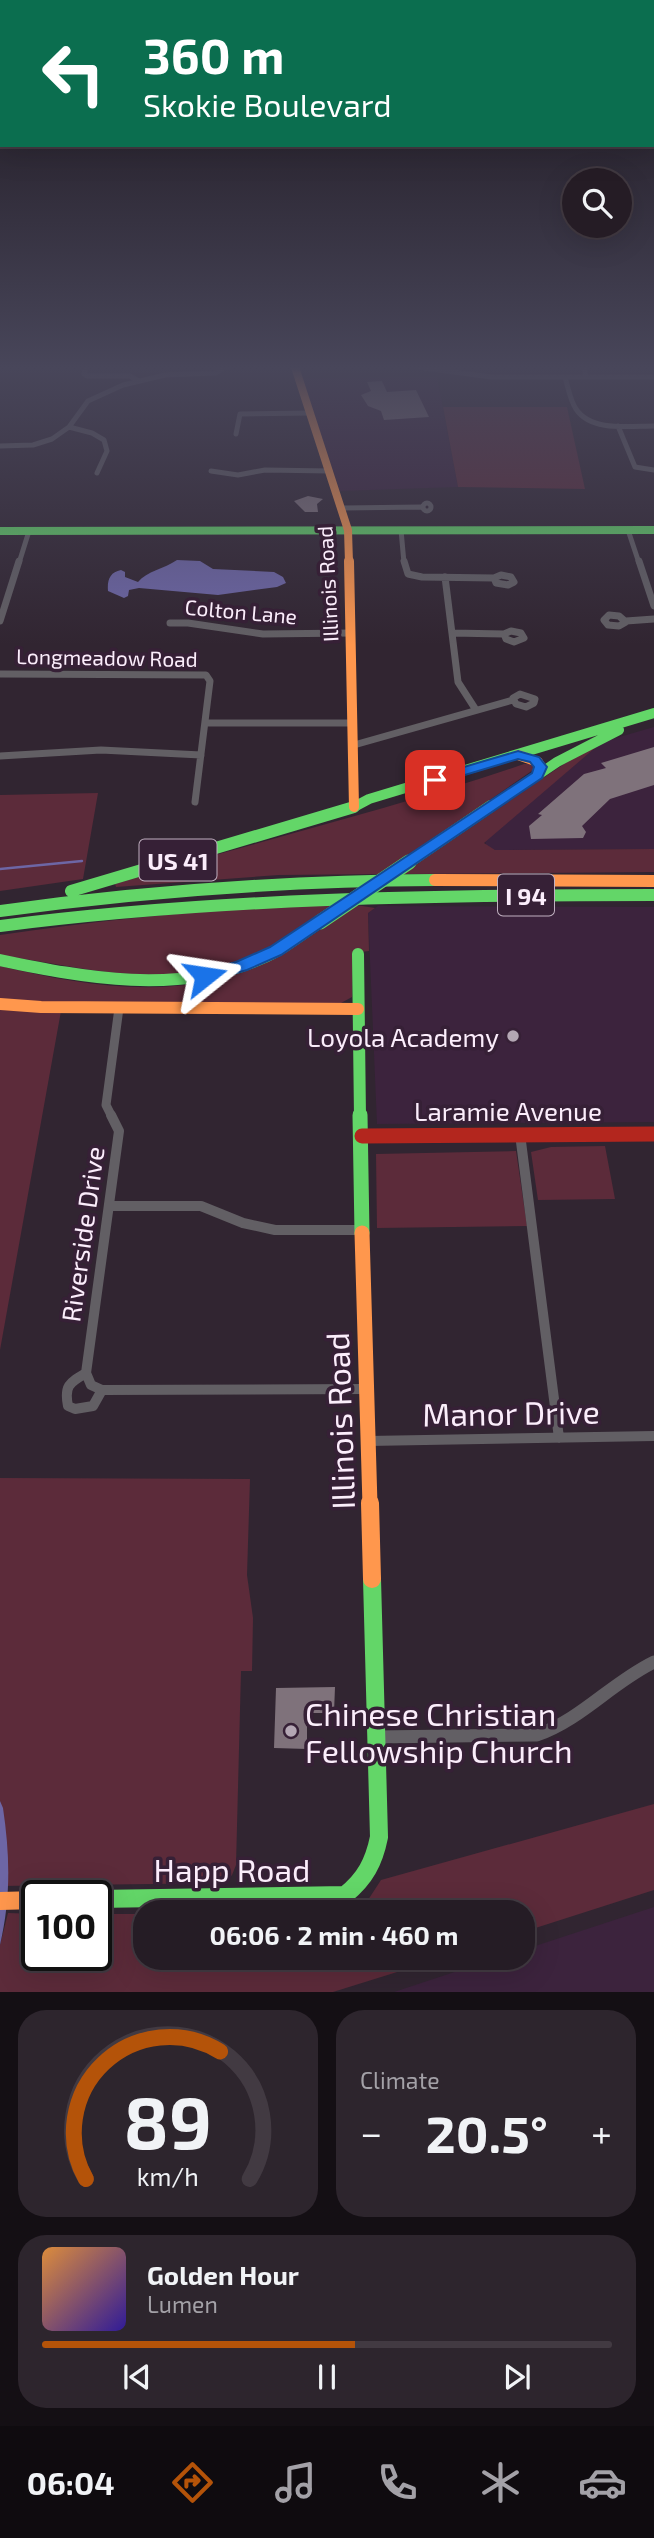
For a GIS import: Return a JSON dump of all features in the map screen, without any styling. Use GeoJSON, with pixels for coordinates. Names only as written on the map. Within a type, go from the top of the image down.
{"type":"FeatureCollection","features":[{"type":"Feature","properties":{"kind":"main road","name":"Illinois Road"},"geometry":{"type":"LineString","coordinates":[[326,460],[348,530],[354,807]]}},
{"type":"Feature","properties":{"kind":"main road"},"geometry":{"type":"LineString","coordinates":[[0,531],[654,530]]}},
{"type":"Feature","properties":{"kind":"main road","name":"US 41"},"geometry":{"type":"LineString","coordinates":[[0,903],[92,887],[354,807],[369,807],[654,713]]}},
{"type":"Feature","properties":{"kind":"main road","name":"US 41"},"geometry":{"type":"LineString","coordinates":[[524,757],[654,721]]}},
{"type":"Feature","properties":{"kind":"main road","name":"US 41"},"geometry":{"type":"LineString","coordinates":[[0,960],[112,979],[168,982],[224,972],[259,960],[538,775],[582,747],[619,730]]}},
{"type":"Feature","properties":{"kind":"main road"},"geometry":{"type":"LineString","coordinates":[[524,757],[540,764],[538,775]]}},
{"type":"Feature","properties":{"kind":"main road","name":"I 94"},"geometry":{"type":"LineString","coordinates":[[0,911],[96,898],[252,884],[654,881]]}},
{"type":"Feature","properties":{"kind":"main road","name":"I 94"},"geometry":{"type":"LineString","coordinates":[[0,926],[141,907],[263,899],[348,895],[654,895]]}},
{"type":"Feature","properties":{"kind":"main road","name":"Illinois Road"},"geometry":{"type":"LineString","coordinates":[[358,954],[362,1230],[379,1837],[375,1863],[364,1883]]}},
{"type":"Feature","properties":{"kind":"main road"},"geometry":{"type":"LineString","coordinates":[[0,1004],[119,1008],[358,1009]]}},
{"type":"Feature","properties":{"kind":"main road","name":"Laramie Avenue"},"geometry":{"type":"LineString","coordinates":[[362,1136],[654,1134]]}},
{"type":"Feature","properties":{"kind":"main road","name":"Happ Road"},"geometry":{"type":"LineString","coordinates":[[112,1899],[325,1897],[345,1895],[364,1883]]}},
{"type":"Feature","properties":{"kind":"main road"},"geometry":{"type":"LineString","coordinates":[[0,1900],[21,1900]]}},
{"type":"Feature","properties":{"kind":"street"},"geometry":{"type":"LineString","coordinates":[[97,473],[103,460]]}},
{"type":"Feature","properties":{"kind":"street"},"geometry":{"type":"LineString","coordinates":[[632,460],[635,467],[654,470]]}},
{"type":"Feature","properties":{"kind":"street"},"geometry":{"type":"LineString","coordinates":[[211,471],[238,475],[265,470],[330,471]]}},
{"type":"Feature","properties":{"kind":"street"},"geometry":{"type":"LineString","coordinates":[[343,508],[421,507]]}},
{"type":"Feature","properties":{"kind":"street"},"geometry":{"type":"LineString","coordinates":[[401,530],[405,569],[408,574],[494,578]]}},
{"type":"Feature","properties":{"kind":"street"},"geometry":{"type":"LineString","coordinates":[[628,530],[654,606]]}},
{"type":"Feature","properties":{"kind":"street","name":"Longmeadow Road"},"geometry":{"type":"LineString","coordinates":[[0,621],[29,531]]}},
{"type":"Feature","properties":{"kind":"street"},"geometry":{"type":"LineString","coordinates":[[445,577],[458,682],[476,710]]}},
{"type":"Feature","properties":{"kind":"street"},"geometry":{"type":"LineString","coordinates":[[626,621],[654,619]]}},
{"type":"Feature","properties":{"kind":"street","name":"Colton Lane"},"geometry":{"type":"LineString","coordinates":[[170,623],[188,623],[263,634],[351,633]]}},
{"type":"Feature","properties":{"kind":"street"},"geometry":{"type":"LineString","coordinates":[[452,633],[504,635]]}},
{"type":"Feature","properties":{"kind":"street","name":"Longmeadow Road"},"geometry":{"type":"LineString","coordinates":[[0,674],[202,674],[210,681],[195,802]]}},
{"type":"Feature","properties":{"kind":"street"},"geometry":{"type":"LineString","coordinates":[[354,745],[513,701]]}},
{"type":"Feature","properties":{"kind":"street"},"geometry":{"type":"LineString","coordinates":[[206,723],[353,723]]}},
{"type":"Feature","properties":{"kind":"street"},"geometry":{"type":"LineString","coordinates":[[0,756],[101,750],[201,755]]}},
{"type":"Feature","properties":{"kind":"street","name":"Riverside Drive"},"geometry":{"type":"LineString","coordinates":[[86,1373],[119,1131],[106,1105],[119,1008]]}},
{"type":"Feature","properties":{"kind":"street"},"geometry":{"type":"LineString","coordinates":[[520,1134],[559,1438]]}},
{"type":"Feature","properties":{"kind":"street"},"geometry":{"type":"LineString","coordinates":[[110,1206],[201,1206],[243,1223],[275,1230],[362,1230]]}},
{"type":"Feature","properties":{"kind":"street"},"geometry":{"type":"LineString","coordinates":[[86,1373],[96,1388],[93,1406],[75,1409],[68,1406],[65,1391],[69,1383],[86,1373]]}},
{"type":"Feature","properties":{"kind":"street"},"geometry":{"type":"LineString","coordinates":[[96,1388],[366,1389]]}},
{"type":"Feature","properties":{"kind":"street","name":"Manor Drive"},"geometry":{"type":"LineString","coordinates":[[368,1440],[654,1436]]}},
{"type":"Feature","properties":{"kind":"street"},"geometry":{"type":"LineString","coordinates":[[376,1737],[537,1735],[550,1732],[562,1726],[630,1674],[654,1662]]}},
{"type":"Feature","properties":{"kind":"shaded area"},"geometry":{"type":"Polygon","coordinates":[[[330,460],[453,460],[458,487],[340,491],[330,460]]]}},
{"type":"Feature","properties":{"kind":"shaded area"},"geometry":{"type":"Polygon","coordinates":[[[453,460],[579,460],[585,489],[458,487],[453,460]]]}},
{"type":"Feature","properties":{"kind":"shaded area"},"geometry":{"type":"Polygon","coordinates":[[[177,560],[200,561],[213,569],[274,572],[283,577],[286,583],[277,587],[218,595],[139,588],[129,590],[128,596],[124,598],[108,591],[110,577],[117,571],[125,572],[125,577],[138,582],[146,575],[177,560]]]}},
{"type":"Feature","properties":{"kind":"shaded area"},"geometry":{"type":"Polygon","coordinates":[[[654,727],[654,849],[495,850],[486,846],[485,840],[602,742],[654,727]]]}},
{"type":"Feature","properties":{"kind":"shaded area"},"geometry":{"type":"Polygon","coordinates":[[[602,742],[484,843],[495,850],[654,849],[654,872],[402,874],[589,747],[602,742]]]}},
{"type":"Feature","properties":{"kind":"shaded area"},"geometry":{"type":"Polygon","coordinates":[[[524,764],[534,764],[533,770],[383,874],[279,875],[116,887],[115,884],[422,796],[524,764]]]}},
{"type":"Feature","properties":{"kind":"shaded area"},"geometry":{"type":"Polygon","coordinates":[[[98,793],[83,879],[0,891],[0,795],[98,793]]]}},
{"type":"Feature","properties":{"kind":"shaded area"},"geometry":{"type":"Polygon","coordinates":[[[338,904],[261,952],[196,972],[132,974],[0,955],[0,935],[168,915],[338,904]]]}},
{"type":"Feature","properties":{"kind":"shaded area"},"geometry":{"type":"Polygon","coordinates":[[[356,905],[375,908],[368,913],[369,951],[353,953],[352,997],[341,1003],[46,1003],[0,1000],[0,966],[63,979],[128,987],[161,987],[225,978],[282,954],[356,905]]]}},
{"type":"Feature","properties":{"kind":"shaded area","name":"Loyola Academy"},"geometry":{"type":"Polygon","coordinates":[[[378,906],[654,907],[654,1122],[377,1124],[368,913],[378,906]]]}},
{"type":"Feature","properties":{"kind":"shaded area"},"geometry":{"type":"Polygon","coordinates":[[[0,1010],[61,1011],[0,1350],[0,1010]]]}},
{"type":"Feature","properties":{"kind":"shaded area"},"geometry":{"type":"Polygon","coordinates":[[[605,1146],[615,1199],[538,1200],[531,1152],[551,1147],[605,1146]]]}},
{"type":"Feature","properties":{"kind":"shaded area"},"geometry":{"type":"Polygon","coordinates":[[[516,1151],[527,1226],[377,1228],[376,1154],[516,1151]]]}},
{"type":"Feature","properties":{"kind":"shaded area"},"geometry":{"type":"Polygon","coordinates":[[[0,1478],[250,1479],[247,1575],[253,1618],[252,1671],[241,1671],[236,1865],[232,1875],[224,1883],[112,1884],[112,1880],[21,1880],[21,1886],[0,1886],[0,1478]]]}},
{"type":"Feature","properties":{"kind":"shaded area"},"geometry":{"type":"Polygon","coordinates":[[[0,1801],[5,1825],[8,1876],[0,1945],[0,1801]]]}},
{"type":"Feature","properties":{"kind":"shaded area"},"geometry":{"type":"Polygon","coordinates":[[[654,1804],[654,1890],[535,1928],[535,1900],[368,1900],[381,1880],[654,1804]]]}},
{"type":"Feature","properties":{"kind":"shaded area"},"geometry":{"type":"Polygon","coordinates":[[[654,1907],[654,1992],[394,1992],[461,1970],[535,1970],[535,1946],[654,1907]]]}},
{"type":"Feature","properties":{"kind":"shaded area"},"geometry":{"type":"Polygon","coordinates":[[[8,1913],[21,1913],[21,1971],[112,1971],[112,1914],[133,1914],[133,1970],[404,1970],[333,1992],[0,1992],[0,1945],[8,1913]]]}},
{"type":"Feature","properties":{"kind":"building"},"geometry":{"type":"Polygon","coordinates":[[[308,496],[323,499],[317,504],[318,512],[305,512],[294,501],[308,496]]]}},
{"type":"Feature","properties":{"kind":"building"},"geometry":{"type":"Polygon","coordinates":[[[654,747],[654,785],[610,799],[582,826],[586,832],[583,838],[531,839],[529,826],[542,815],[538,814],[584,774],[606,768],[601,763],[654,747]]]}},
{"type":"Feature","properties":{"kind":"building","name":"Chinese Christian Fellowship Church"},"geometry":{"type":"Polygon","coordinates":[[[335,1687],[334,1713],[307,1713],[307,1749],[274,1748],[276,1688],[335,1687]]]}},
{"type":"Feature","properties":{"kind":"waterway"},"geometry":{"type":"LineString","coordinates":[[0,869],[82,861]]}},
{"type":"Feature","properties":{"kind":"traffic: fast"},"geometry":{"type":"LineString","coordinates":[[0,531],[654,530]]}},
{"type":"Feature","properties":{"kind":"traffic: fast"},"geometry":{"type":"LineString","coordinates":[[354,807],[369,799],[654,713]]}},
{"type":"Feature","properties":{"kind":"traffic: fast"},"geometry":{"type":"LineString","coordinates":[[409,862],[557,762],[619,730]]}},
{"type":"Feature","properties":{"kind":"traffic: fast"},"geometry":{"type":"LineString","coordinates":[[71,891],[354,807]]}},
{"type":"Feature","properties":{"kind":"traffic: fast"},"geometry":{"type":"LineString","coordinates":[[320,922],[409,862]]}},
{"type":"Feature","properties":{"kind":"traffic: fast"},"geometry":{"type":"LineString","coordinates":[[0,911],[217,887],[435,880]]}},
{"type":"Feature","properties":{"kind":"traffic: fast"},"geometry":{"type":"LineString","coordinates":[[0,926],[81,915],[326,898],[654,895]]}},
{"type":"Feature","properties":{"kind":"traffic: fast"},"geometry":{"type":"LineString","coordinates":[[0,960],[65,973],[131,980],[196,977],[229,970],[260,959],[320,922]]}},
{"type":"Feature","properties":{"kind":"traffic: fast"},"geometry":{"type":"LineString","coordinates":[[358,954],[362,1233]]}},
{"type":"Feature","properties":{"kind":"traffic: fast"},"geometry":{"type":"LineString","coordinates":[[112,1899],[345,1895],[359,1883],[372,1863],[379,1837],[372,1579]]}},
{"type":"Feature","properties":{"kind":"traffic: slow"},"geometry":{"type":"LineString","coordinates":[[325,460],[348,530],[354,807]]}},
{"type":"Feature","properties":{"kind":"traffic: slow"},"geometry":{"type":"LineString","coordinates":[[518,755],[538,762],[541,767],[538,775]]}},
{"type":"Feature","properties":{"kind":"traffic: slow"},"geometry":{"type":"LineString","coordinates":[[435,880],[654,881]]}},
{"type":"Feature","properties":{"kind":"traffic: slow"},"geometry":{"type":"LineString","coordinates":[[0,1004],[41,1007],[358,1009]]}},
{"type":"Feature","properties":{"kind":"traffic: slow"},"geometry":{"type":"LineString","coordinates":[[362,1233],[372,1579]]}},
{"type":"Feature","properties":{"kind":"traffic: slow"},"geometry":{"type":"LineString","coordinates":[[0,1901],[21,1900]]}},
{"type":"Feature","properties":{"kind":"traffic: jam"},"geometry":{"type":"LineString","coordinates":[[362,1136],[654,1134]]}},
{"type":"Feature","properties":{"kind":"place","name":"Loyola Academy"},"geometry":{"type":"Point","coordinates":[513,1036]}},
{"type":"Feature","properties":{"kind":"place","name":"Chinese Christian Fellowship Church"},"geometry":{"type":"Point","coordinates":[291,1731]}},
{"type":"Feature","properties":{"kind":"route"},"geometry":{"type":"LineString","coordinates":[[205,976],[259,960],[275,951],[538,775],[541,767],[535,760],[518,755],[435,780]]}}]}
